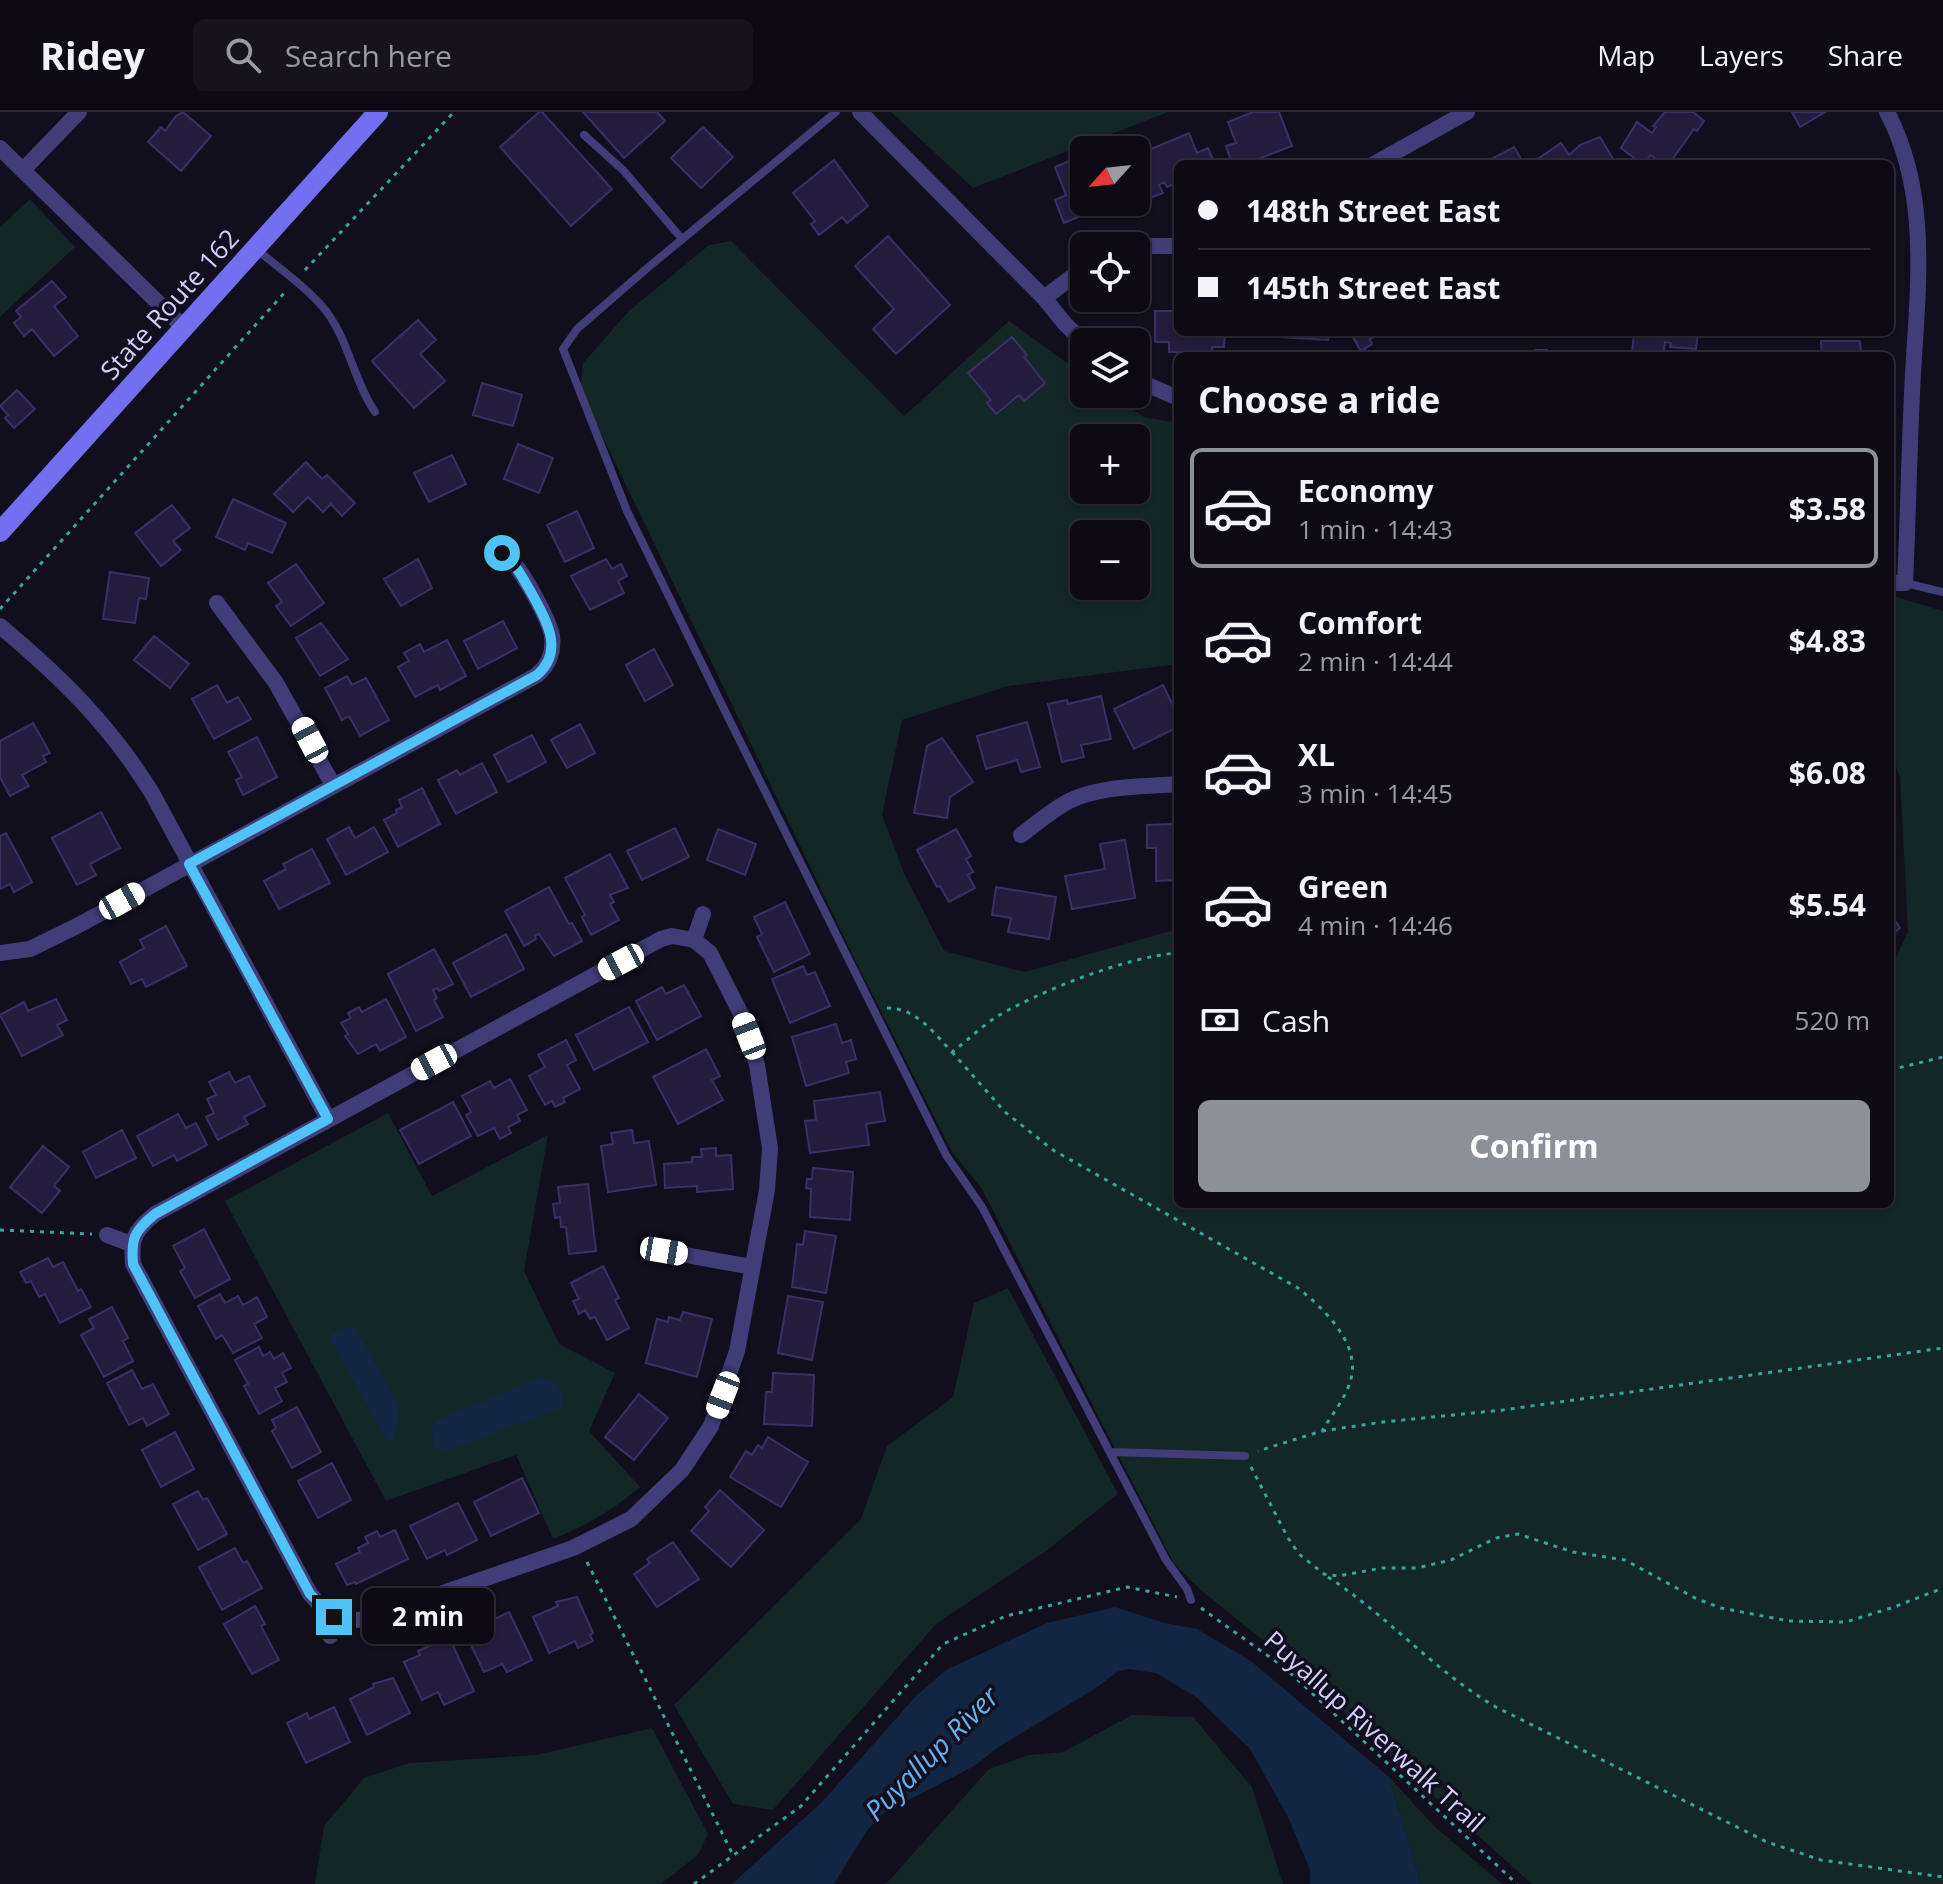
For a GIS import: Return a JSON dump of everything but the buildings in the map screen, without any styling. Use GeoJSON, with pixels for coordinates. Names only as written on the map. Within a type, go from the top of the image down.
{"type":"FeatureCollection","features":[{"type":"Feature","properties":{"kind":"main road","name":"State Route 162"},"geometry":{"type":"LineString","coordinates":[[0,532],[378,112]]}},
{"type":"Feature","properties":{"kind":"street"},"geometry":{"type":"LineString","coordinates":[[23,170],[79,112]]}},
{"type":"Feature","properties":{"kind":"street"},"geometry":{"type":"LineString","coordinates":[[860,112],[1071,328]]}},
{"type":"Feature","properties":{"kind":"street"},"geometry":{"type":"LineString","coordinates":[[1381,160],[1467,112]]}},
{"type":"Feature","properties":{"kind":"street"},"geometry":{"type":"LineString","coordinates":[[1887,112],[1908,159],[1917,204],[1918,266],[1897,583]]}},
{"type":"Feature","properties":{"kind":"street"},"geometry":{"type":"LineString","coordinates":[[0,148],[183,327]]}},
{"type":"Feature","properties":{"kind":"street"},"geometry":{"type":"LineString","coordinates":[[1150,246],[1174,246]]}},
{"type":"Feature","properties":{"kind":"street"},"geometry":{"type":"LineString","coordinates":[[1044,298],[1070,278]]}},
{"type":"Feature","properties":{"kind":"street"},"geometry":{"type":"LineString","coordinates":[[1150,386],[1174,396]]}},
{"type":"Feature","properties":{"kind":"street"},"geometry":{"type":"LineString","coordinates":[[0,953],[30,949],[537,675],[545,668],[551,652],[552,636],[516,567],[493,547]]}},
{"type":"Feature","properties":{"kind":"street"},"geometry":{"type":"LineString","coordinates":[[217,603],[276,683],[333,785]]}},
{"type":"Feature","properties":{"kind":"street"},"geometry":{"type":"LineString","coordinates":[[0,626],[53,670],[117,741],[152,793],[328,1119]]}},
{"type":"Feature","properties":{"kind":"street"},"geometry":{"type":"LineString","coordinates":[[1021,835],[1069,801],[1090,794],[1114,788],[1174,784]]}},
{"type":"Feature","properties":{"kind":"street"},"geometry":{"type":"LineString","coordinates":[[694,940],[703,914]]}},
{"type":"Feature","properties":{"kind":"street"},"geometry":{"type":"LineString","coordinates":[[672,936],[694,940],[710,953],[741,1014],[757,1065],[770,1148],[767,1190],[737,1351],[711,1426],[697,1451],[665,1489],[631,1519],[579,1545],[357,1622],[334,1617],[310,1594],[133,1264],[131,1244],[135,1233],[155,1214],[328,1119],[661,939],[672,936]]}},
{"type":"Feature","properties":{"kind":"street"},"geometry":{"type":"LineString","coordinates":[[107,1235],[131,1244]]}},
{"type":"Feature","properties":{"kind":"street"},"geometry":{"type":"LineString","coordinates":[[664,1251],[752,1267]]}},
{"type":"Feature","properties":{"kind":"street"},"geometry":{"type":"LineString","coordinates":[[330,1636],[334,1617]]}},
{"type":"Feature","properties":{"kind":"lane"},"geometry":{"type":"LineString","coordinates":[[836,112],[577,329],[563,349],[627,511],[872,1010],[946,1155],[982,1207],[1166,1560],[1187,1589],[1191,1600]]}},
{"type":"Feature","properties":{"kind":"lane"},"geometry":{"type":"LineString","coordinates":[[584,135],[623,170],[682,239]]}},
{"type":"Feature","properties":{"kind":"lane"},"geometry":{"type":"LineString","coordinates":[[255,248],[323,306],[352,358],[368,403],[375,412]]}},
{"type":"Feature","properties":{"kind":"lane"},"geometry":{"type":"LineString","coordinates":[[1897,583],[1943,592]]}},
{"type":"Feature","properties":{"kind":"lane"},"geometry":{"type":"LineString","coordinates":[[1111,1452],[1245,1456]]}},
{"type":"Feature","properties":{"kind":"path"},"geometry":{"type":"LineString","coordinates":[[0,609],[294,282],[454,112]]}},
{"type":"Feature","properties":{"kind":"path"},"geometry":{"type":"LineString","coordinates":[[952,1052],[996,1018],[1058,988],[1139,960],[1174,954]]}},
{"type":"Feature","properties":{"kind":"path"},"geometry":{"type":"LineString","coordinates":[[872,1010],[891,1007],[911,1012],[952,1052],[1005,1112],[1053,1150],[1298,1288],[1319,1304],[1340,1329],[1353,1372],[1350,1384],[1322,1431]]}},
{"type":"Feature","properties":{"kind":"path"},"geometry":{"type":"LineString","coordinates":[[1894,1069],[1943,1057]]}},
{"type":"Feature","properties":{"kind":"path"},"geometry":{"type":"LineString","coordinates":[[0,1230],[107,1235]]}},
{"type":"Feature","properties":{"kind":"path"},"geometry":{"type":"LineString","coordinates":[[1943,1348],[1503,1410],[1322,1431],[1245,1456],[1299,1554],[1350,1591],[1467,1690],[1767,1842],[1821,1860],[1943,1877]]}},
{"type":"Feature","properties":{"kind":"path"},"geometry":{"type":"LineString","coordinates":[[1324,1574],[1338,1576],[1382,1568],[1417,1568],[1451,1560],[1496,1538],[1518,1534],[1573,1552],[1625,1560],[1721,1608],[1789,1621],[1846,1622],[1943,1588]]}},
{"type":"Feature","properties":{"kind":"path"},"geometry":{"type":"LineString","coordinates":[[579,1545],[733,1855]]}},
{"type":"Feature","properties":{"kind":"path","name":"Puyallup Riverwalk Trail"},"geometry":{"type":"LineString","coordinates":[[694,1884],[801,1806],[943,1644],[1006,1616],[1127,1587],[1191,1600],[1285,1668],[1517,1884]]}},
{"type":"Feature","properties":{"kind":"green space"},"geometry":{"type":"Polygon","coordinates":[[[891,112],[1168,112],[1106,136],[1070,136],[1070,150],[973,188],[891,112]]]}},
{"type":"Feature","properties":{"kind":"green space"},"geometry":{"type":"Polygon","coordinates":[[[30,199],[75,247],[0,317],[0,227],[30,199]]]}},
{"type":"Feature","properties":{"kind":"green space"},"geometry":{"type":"Polygon","coordinates":[[[731,241],[904,416],[1009,321],[1070,365],[1070,408],[1131,408],[1144,417],[1174,422],[1174,665],[1008,686],[902,720],[882,815],[904,873],[944,951],[1025,972],[1174,930],[1174,1208],[1894,1208],[1894,962],[1908,932],[1900,777],[1894,761],[1894,596],[1943,611],[1943,1884],[1532,1884],[1420,1784],[1308,1677],[1202,1591],[1174,1564],[982,1189],[952,1152],[860,970],[580,390],[583,363],[629,311],[709,245],[731,241]]]}},
{"type":"Feature","properties":{"kind":"green space"},"geometry":{"type":"Polygon","coordinates":[[[388,1113],[432,1196],[548,1135],[524,1271],[559,1344],[615,1373],[589,1431],[640,1487],[577,1529],[553,1539],[516,1455],[386,1501],[225,1201],[388,1113]]]}},
{"type":"Feature","properties":{"kind":"green space"},"geometry":{"type":"Polygon","coordinates":[[[1008,1288],[1118,1494],[1046,1551],[937,1623],[773,1810],[733,1804],[674,1705],[861,1519],[887,1446],[953,1397],[974,1303],[1008,1288]]]}},
{"type":"Feature","properties":{"kind":"green space"},"geometry":{"type":"Polygon","coordinates":[[[1132,1715],[1193,1717],[1252,1787],[1283,1884],[886,1884],[989,1769],[1029,1755],[1063,1752],[1132,1715]]]}},
{"type":"Feature","properties":{"kind":"green space"},"geometry":{"type":"Polygon","coordinates":[[[652,1728],[708,1834],[698,1855],[661,1884],[315,1884],[324,1826],[364,1778],[409,1763],[536,1755],[652,1728]]]}},
{"type":"Feature","properties":{"kind":"green space"},"geometry":{"type":"Polygon","coordinates":[[[1389,1777],[1434,1826],[1502,1884],[1421,1884],[1389,1777]]]}},
{"type":"Feature","properties":{"kind":"water"},"geometry":{"type":"Polygon","coordinates":[[[353,1324],[400,1408],[393,1442],[386,1439],[330,1340],[331,1334],[353,1324]]]}},
{"type":"Feature","properties":{"kind":"water"},"geometry":{"type":"Polygon","coordinates":[[[540,1377],[557,1383],[564,1397],[561,1408],[452,1449],[440,1450],[433,1446],[432,1424],[437,1420],[540,1377]]]}},
{"type":"Feature","properties":{"kind":"water","name":"Puyallup River"},"geometry":{"type":"Polygon","coordinates":[[[1115,1607],[1165,1623],[1197,1629],[1251,1661],[1389,1777],[1421,1884],[1310,1884],[1310,1870],[1288,1817],[1250,1749],[1196,1697],[1156,1673],[1128,1669],[1117,1672],[997,1748],[976,1765],[884,1813],[868,1829],[834,1884],[732,1884],[822,1802],[916,1696],[946,1670],[1047,1623],[1115,1607]]]}},
{"type":"Feature","properties":{"kind":"route"},"geometry":{"type":"LineString","coordinates":[[334,1617],[310,1594],[133,1264],[131,1244],[135,1233],[155,1214],[328,1119],[189,864],[545,668],[550,658],[552,636],[547,622],[516,567],[502,553]]}}]}
